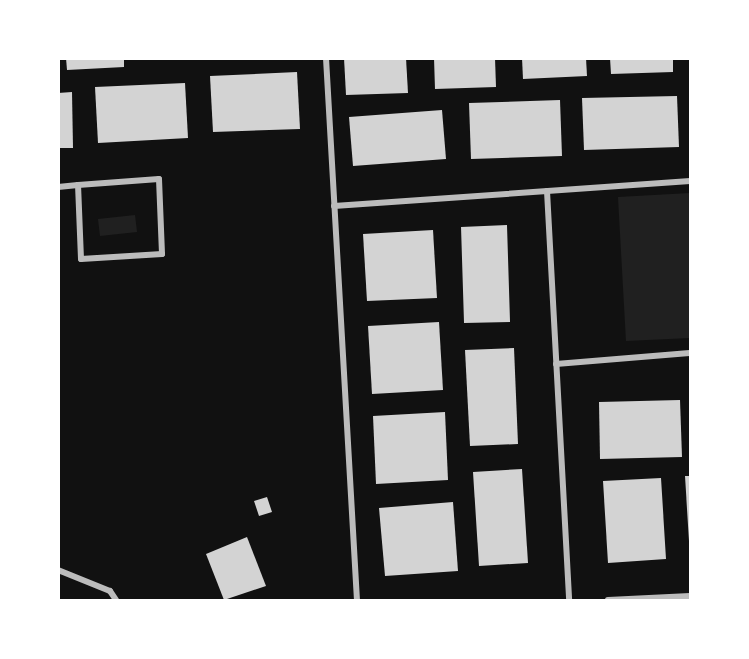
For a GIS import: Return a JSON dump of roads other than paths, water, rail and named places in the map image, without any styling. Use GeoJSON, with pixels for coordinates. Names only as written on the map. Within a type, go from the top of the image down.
{"type":"FeatureCollection","features":[{"type":"Feature","properties":{"kind":"street"},"geometry":{"type":"LineString","coordinates":[[326,58],[357,600]]}},
{"type":"Feature","properties":{"kind":"street"},"geometry":{"type":"LineString","coordinates":[[58,187],[78,185],[159,179],[162,254],[81,259],[78,185]]}},
{"type":"Feature","properties":{"kind":"street"},"geometry":{"type":"LineString","coordinates":[[334,206],[690,181]]}},
{"type":"Feature","properties":{"kind":"street"},"geometry":{"type":"LineString","coordinates":[[547,191],[568,600]]}},
{"type":"Feature","properties":{"kind":"street"},"geometry":{"type":"LineString","coordinates":[[556,364],[690,353]]}},
{"type":"Feature","properties":{"kind":"street"},"geometry":{"type":"LineString","coordinates":[[58,570],[110,591],[116,600]]}},
{"type":"Feature","properties":{"kind":"street"},"geometry":{"type":"LineString","coordinates":[[608,600],[690,596]]}}]}
